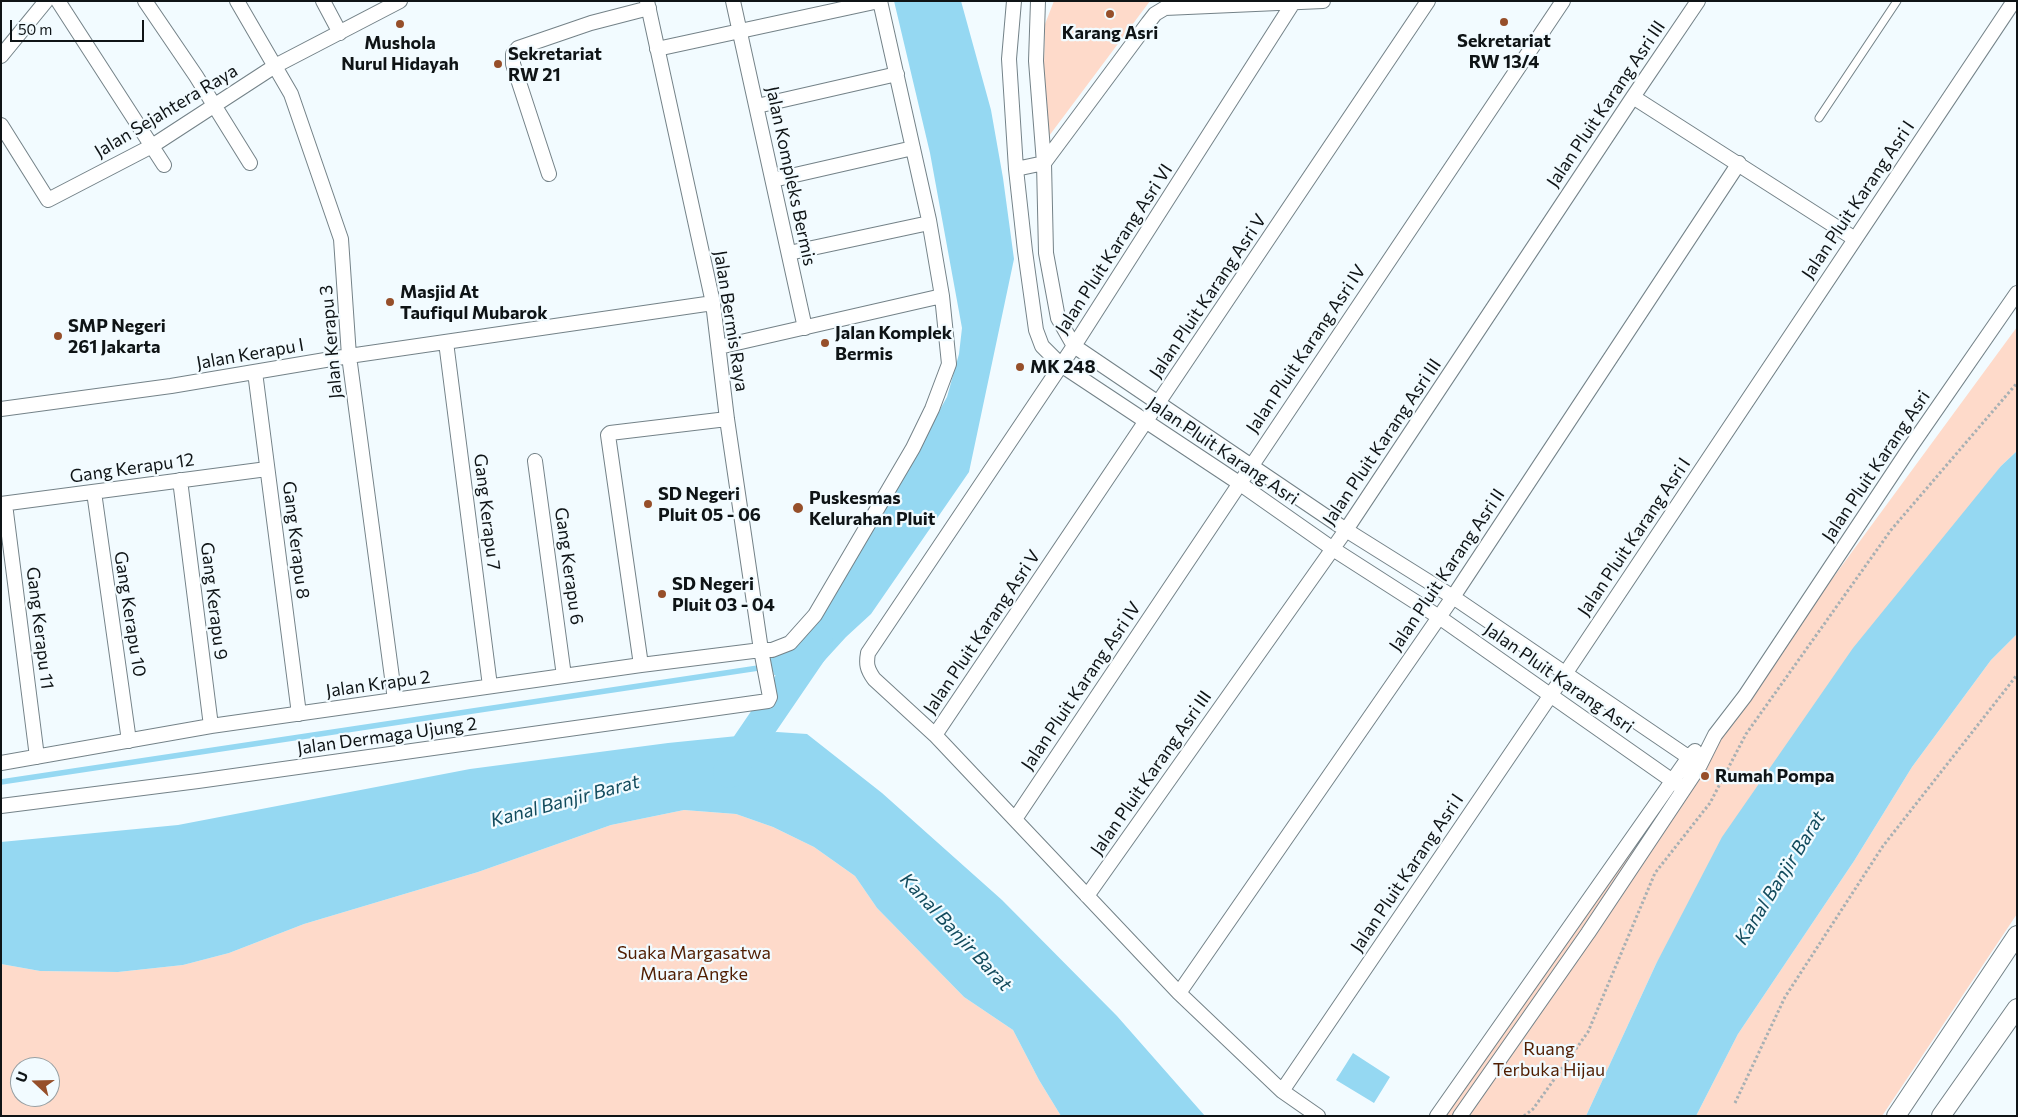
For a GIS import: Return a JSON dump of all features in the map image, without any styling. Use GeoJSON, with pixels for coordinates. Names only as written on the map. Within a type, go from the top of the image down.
{"type":"FeatureCollection","features":[{"type":"Feature","properties":{"kind":"street"},"geometry":{"type":"LineString","coordinates":[[1,56],[46,1]]}},
{"type":"Feature","properties":{"kind":"street"},"geometry":{"type":"LineString","coordinates":[[58,1],[164,165]]}},
{"type":"Feature","properties":{"kind":"street"},"geometry":{"type":"LineString","coordinates":[[145,1],[196,76],[250,163]]}},
{"type":"Feature","properties":{"kind":"street","name":"Jalan Kerapu 3"},"geometry":{"type":"LineString","coordinates":[[236,1],[291,94],[341,239],[349,356],[395,700]]}},
{"type":"Feature","properties":{"kind":"street"},"geometry":{"type":"LineString","coordinates":[[323,1],[340,33]]}},
{"type":"Feature","properties":{"kind":"street","name":"Jalan Sejahtera Raya"},"geometry":{"type":"LineString","coordinates":[[1,125],[48,200],[152,146],[275,66],[400,1]]}},
{"type":"Feature","properties":{"kind":"street","name":"Jalan Kompleks Bermis"},"geometry":{"type":"LineString","coordinates":[[733,1],[806,328]]}},
{"type":"Feature","properties":{"kind":"street"},"geometry":{"type":"LineString","coordinates":[[657,49],[879,1],[913,148],[942,296],[949,364],[932,409],[913,448],[815,615],[790,643],[762,655]]}},
{"type":"Feature","properties":{"kind":"street","name":"Jalan Pluit Karang Asri"},"geometry":{"type":"LineString","coordinates":[[1014,1],[1009,59],[1016,168],[1036,330],[1042,346],[1061,365],[1239,483],[1333,549],[1439,617],[1678,785]]}},
{"type":"Feature","properties":{"kind":"street","name":"Jalan Pluit Karang Asri"},"geometry":{"type":"LineString","coordinates":[[1038,1],[1036,61],[1044,163],[1046,253],[1058,318],[1074,346],[1346,530],[1453,596],[1695,761]]}},
{"type":"Feature","properties":{"kind":"street"},"geometry":{"type":"LineString","coordinates":[[1016,168],[1044,163],[1155,14],[1164,8],[1323,1]]}},
{"type":"Feature","properties":{"kind":"street","name":"Jalan Pluit Karang Asri V"},"geometry":{"type":"LineString","coordinates":[[935,735],[1428,1]]}},
{"type":"Feature","properties":{"kind":"street","name":"Jalan Pluit Karang Asri IV"},"geometry":{"type":"LineString","coordinates":[[1015,819],[1563,1]]}},
{"type":"Feature","properties":{"kind":"street","name":"Jalan Pluit Karang Asri III"},"geometry":{"type":"LineString","coordinates":[[1087,896],[1346,530],[1632,97],[1698,1]]}},
{"type":"Feature","properties":{"kind":"street","name":"Jalan Pluit Karang Asri I"},"geometry":{"type":"LineString","coordinates":[[1282,1091],[1566,674],[2014,1]]}},
{"type":"Feature","properties":{"kind":"street","name":"Jalan Pluit Karang Asri VI"},"geometry":{"type":"LineString","coordinates":[[935,735],[874,679],[866,664],[868,653],[1074,346],[1293,2]]}},
{"type":"Feature","properties":{"kind":"street"},"geometry":{"type":"LineString","coordinates":[[549,174],[513,64],[513,54],[518,48],[648,4]]}},
{"type":"Feature","properties":{"kind":"street","name":"Jalan Bermis Raya"},"geometry":{"type":"LineString","coordinates":[[648,4],[714,303],[727,419],[769,692]]}},
{"type":"Feature","properties":{"kind":"street"},"geometry":{"type":"LineString","coordinates":[[757,106],[897,74]]}},
{"type":"Feature","properties":{"kind":"street"},"geometry":{"type":"LineString","coordinates":[[1632,97],[1739,163],[1855,239]]}},
{"type":"Feature","properties":{"kind":"street"},"geometry":{"type":"LineString","coordinates":[[773,180],[913,148]]}},
{"type":"Feature","properties":{"kind":"street","name":"Jalan Pluit Karang Asri II"},"geometry":{"type":"LineString","coordinates":[[1179,993],[1439,617],[1739,163]]}},
{"type":"Feature","properties":{"kind":"street"},"geometry":{"type":"LineString","coordinates":[[789,253],[929,223]]}},
{"type":"Feature","properties":{"kind":"street","name":"Jalan Pluit Karang Asri"},"geometry":{"type":"LineString","coordinates":[[1437,1116],[1744,696],[1909,449],[2017,293]]}},
{"type":"Feature","properties":{"kind":"street"},"geometry":{"type":"LineString","coordinates":[[718,347],[942,296]]}},
{"type":"Feature","properties":{"kind":"street","name":"Jalan Kerapu I"},"geometry":{"type":"LineString","coordinates":[[1,409],[97,397],[349,356],[714,303]]}},
{"type":"Feature","properties":{"kind":"street","name":"Gang Kerapu 7"},"geometry":{"type":"LineString","coordinates":[[446,342],[490,686]]}},
{"type":"Feature","properties":{"kind":"street","name":"Gang Kerapu 8"},"geometry":{"type":"LineString","coordinates":[[255,372],[299,714]]}},
{"type":"Feature","properties":{"kind":"street"},"geometry":{"type":"LineString","coordinates":[[641,664],[608,435],[610,433],[727,419]]}},
{"type":"Feature","properties":{"kind":"street","name":"Gang Kerapu 6"},"geometry":{"type":"LineString","coordinates":[[536,461],[564,676]]}},
{"type":"Feature","properties":{"kind":"street","name":"Gang Kerapu 12"},"geometry":{"type":"LineString","coordinates":[[3,504],[268,469]]}},
{"type":"Feature","properties":{"kind":"street","name":"Gang Kerapu 9"},"geometry":{"type":"LineString","coordinates":[[180,480],[211,726]]}},
{"type":"Feature","properties":{"kind":"street","name":"Gang Kerapu 10"},"geometry":{"type":"LineString","coordinates":[[94,492],[129,741]]}},
{"type":"Feature","properties":{"kind":"street","name":"Gang Kerapu 11"},"geometry":{"type":"LineString","coordinates":[[3,504],[37,758]]}},
{"type":"Feature","properties":{"kind":"street","name":"Jalan Krapu 2"},"geometry":{"type":"LineString","coordinates":[[1,763],[211,726],[641,664],[762,655]]}},
{"type":"Feature","properties":{"kind":"street","name":"Jalan Dermaga Ujung 2"},"geometry":{"type":"LineString","coordinates":[[1,806],[198,781],[765,702],[770,697],[769,692]]}},
{"type":"Feature","properties":{"kind":"street"},"geometry":{"type":"LineString","coordinates":[[935,735],[1179,993],[1282,1091],[1318,1116]]}},
{"type":"Feature","properties":{"kind":"street","name":"Jalan Pluit Karang Asri"},"geometry":{"type":"LineString","coordinates":[[1460,1116],[1588,933],[1678,785]]}},
{"type":"Feature","properties":{"kind":"street"},"geometry":{"type":"LineString","coordinates":[[1896,1116],[2017,935]]}},
{"type":"Feature","properties":{"kind":"street"},"geometry":{"type":"LineString","coordinates":[[1941,1116],[2017,1008]]}},
{"type":"Feature","properties":{"kind":"street"},"geometry":{"type":"LineString","coordinates":[[1462,1080],[1478,1091]]}},
{"type":"Feature","properties":{"kind":"lane"},"geometry":{"type":"LineString","coordinates":[[1819,118],[1896,1]]}},
{"type":"Feature","properties":{"kind":"path"},"geometry":{"type":"LineString","coordinates":[[1524,1116],[1533,1109],[1588,1032],[1656,873],[1710,803],[1746,734],[1891,530],[2017,384]]}},
{"type":"Feature","properties":{"kind":"path"},"geometry":{"type":"LineString","coordinates":[[1736,1102],[1785,997],[1883,846],[2017,676]]}},
{"type":"Feature","properties":{"kind":"green space"},"geometry":{"type":"Polygon","coordinates":[[[1054,1],[1150,1],[1040,148],[1042,141],[1045,24],[1054,1]]]}},
{"type":"Feature","properties":{"kind":"green space","name":"Ruang Terbuka Hijau"},"geometry":{"type":"Polygon","coordinates":[[[2017,327],[2017,451],[2001,466],[1656,964],[1586,1116],[1438,1116],[2017,327]]]}},
{"type":"Feature","properties":{"kind":"green space"},"geometry":{"type":"Polygon","coordinates":[[[2017,634],[2017,914],[1882,1116],[1696,1116],[1738,1034],[1854,861],[1912,767],[1991,660],[2017,634]]]}},
{"type":"Feature","properties":{"kind":"green space","name":"Suaka Margasatwa Muara Angke"},"geometry":{"type":"Polygon","coordinates":[[[684,810],[736,814],[773,827],[814,847],[855,876],[877,908],[964,997],[1013,1030],[1039,1080],[1061,1116],[1,1116],[1,964],[40,971],[118,972],[183,965],[229,953],[304,924],[478,872],[611,825],[684,810]]]}},
{"type":"Feature","properties":{"kind":"water"},"geometry":{"type":"Polygon","coordinates":[[[894,1],[961,1],[991,110],[1014,259],[969,472],[871,614],[846,637],[804,683],[774,675],[767,652],[789,647],[891,496],[947,397],[959,354],[962,328],[930,153],[894,1]]]}},
{"type":"Feature","properties":{"kind":"water","name":"Kanal Banjir Barat"},"geometry":{"type":"Polygon","coordinates":[[[2017,451],[2017,634],[1991,660],[1912,767],[1854,861],[1738,1034],[1696,1116],[1586,1116],[1656,964],[1722,837],[1853,648],[2001,466],[2017,451]]]}},
{"type":"Feature","properties":{"kind":"water","name":"Kanal Banjir Barat"},"geometry":{"type":"Polygon","coordinates":[[[777,732],[807,734],[882,793],[1002,900],[1117,1016],[1205,1116],[1061,1116],[1039,1080],[1013,1030],[964,997],[877,908],[855,876],[814,847],[773,827],[736,814],[684,810],[611,825],[478,872],[304,924],[229,953],[183,965],[118,972],[40,971],[1,964],[1,842],[178,825],[470,769],[668,743],[777,732]]]}},
{"type":"Feature","properties":{"kind":"water"},"geometry":{"type":"Polygon","coordinates":[[[1353,1053],[1390,1077],[1374,1103],[1336,1080],[1353,1053]]]}},
{"type":"Feature","properties":{"kind":"waterway"},"geometry":{"type":"LineString","coordinates":[[729,772],[817,643]]}},
{"type":"Feature","properties":{"kind":"waterway"},"geometry":{"type":"LineString","coordinates":[[1,782],[765,667]]}},
{"type":"Feature","properties":{"kind":"place","name":"Karang Asri"},"geometry":{"type":"Point","coordinates":[1110,14]}},
{"type":"Feature","properties":{"kind":"place","name":"Sekretariat RW 13/4"},"geometry":{"type":"Point","coordinates":[1504,22]}},
{"type":"Feature","properties":{"kind":"place","name":"Mushola Nurul Hidayah"},"geometry":{"type":"Point","coordinates":[400,24]}},
{"type":"Feature","properties":{"kind":"place","name":"Sekretariat RW 21"},"geometry":{"type":"Point","coordinates":[498,64]}},
{"type":"Feature","properties":{"kind":"place","name":"Masjid At Taufiqul Mubarok"},"geometry":{"type":"Point","coordinates":[390,302]}},
{"type":"Feature","properties":{"kind":"place","name":"SMP Negeri 261 Jakarta"},"geometry":{"type":"Point","coordinates":[58,336]}},
{"type":"Feature","properties":{"kind":"place","name":"Jalan Komplek Bermis"},"geometry":{"type":"Point","coordinates":[825,343]}},
{"type":"Feature","properties":{"kind":"place","name":"MK 248"},"geometry":{"type":"Point","coordinates":[1020,367]}},
{"type":"Feature","properties":{"kind":"place","name":"SD Negeri Pluit 05 - 06"},"geometry":{"type":"Point","coordinates":[648,504]}},
{"type":"Feature","properties":{"kind":"place","name":"Puskesmas Kelurahan Pluit"},"geometry":{"type":"Point","coordinates":[798,508]}},
{"type":"Feature","properties":{"kind":"place","name":"SD Negeri Pluit 03 - 04"},"geometry":{"type":"Point","coordinates":[662,594]}},
{"type":"Feature","properties":{"kind":"place","name":"Rumah Pompa"},"geometry":{"type":"Point","coordinates":[1705,776]}}]}
